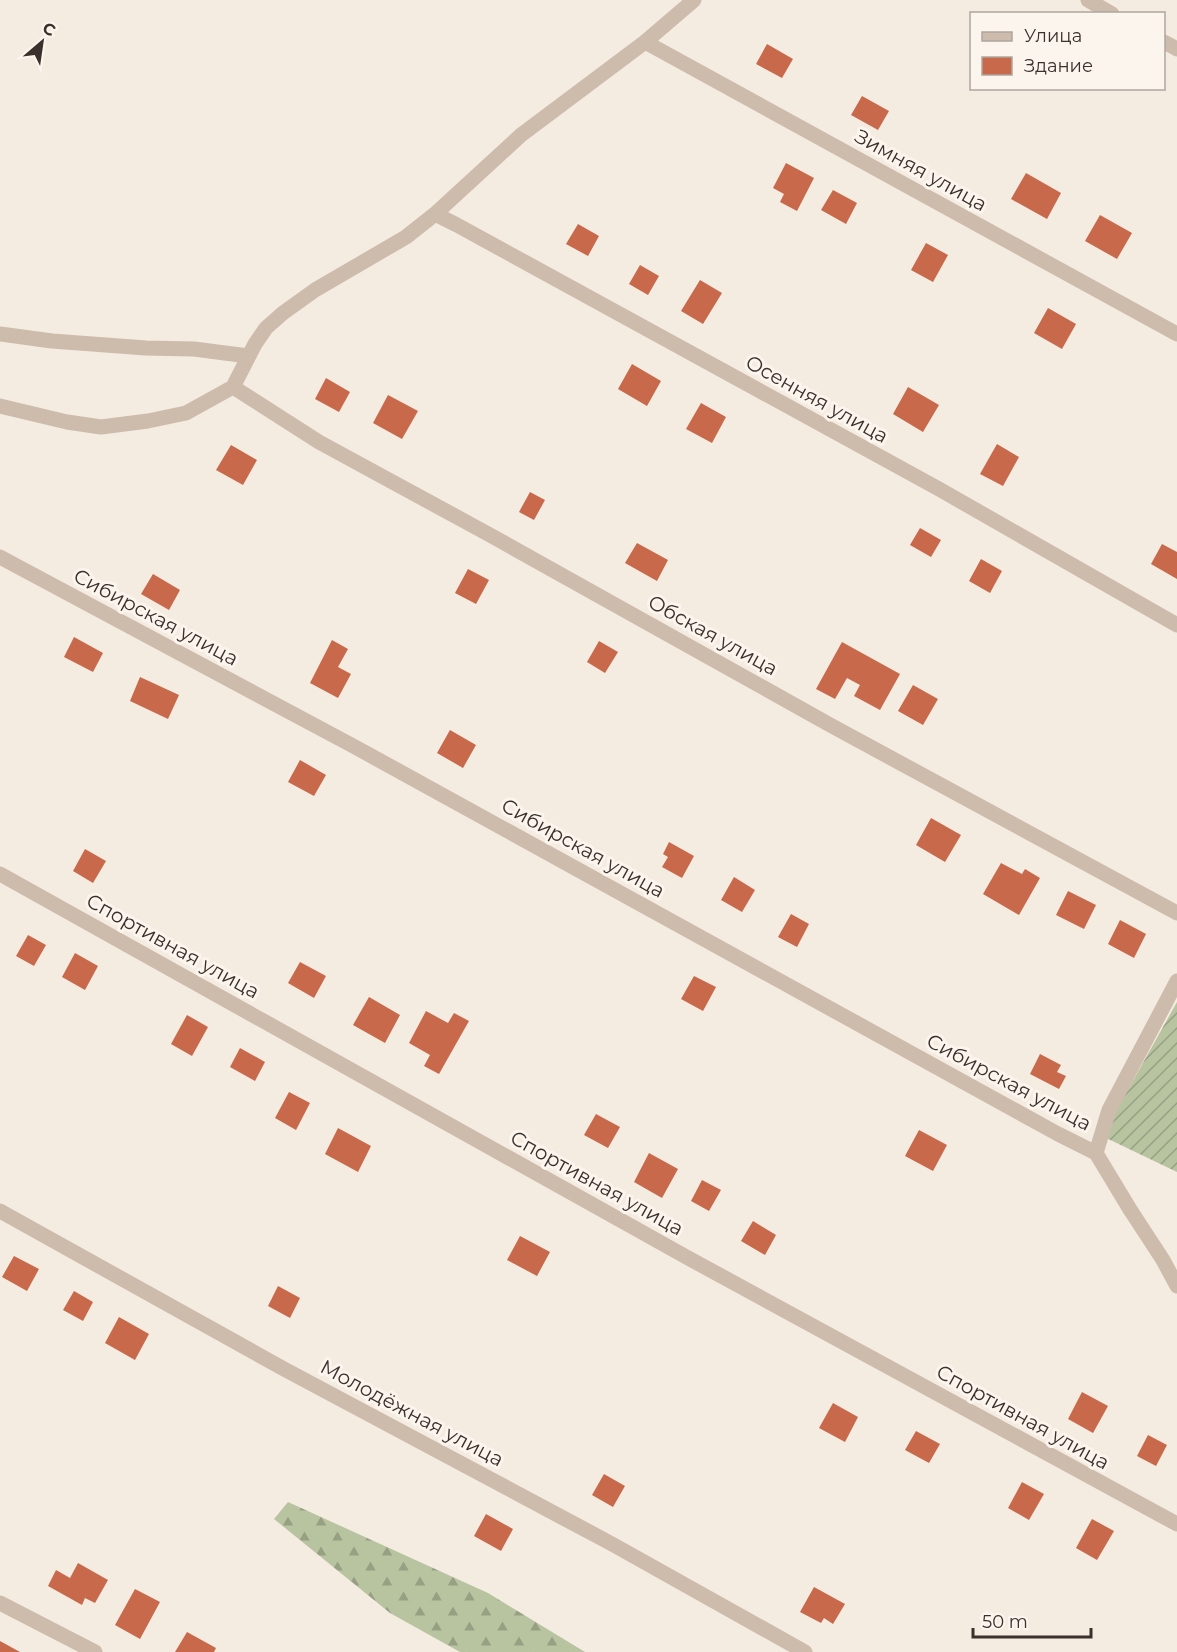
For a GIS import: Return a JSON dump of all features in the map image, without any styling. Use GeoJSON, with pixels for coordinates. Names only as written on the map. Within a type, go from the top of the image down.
{"type":"FeatureCollection","features":[{"type":"Feature","properties":{"kind":"street"},"geometry":{"type":"LineString","coordinates":[[0,406],[67,422],[101,427],[186,413],[233,387],[255,344],[266,328],[283,313],[315,290],[406,237],[435,214],[521,135],[645,42],[694,0]]}},
{"type":"Feature","properties":{"kind":"street"},"geometry":{"type":"LineString","coordinates":[[1088,0],[1109,12]]}},
{"type":"Feature","properties":{"kind":"street","name":"Зимняя улица"},"geometry":{"type":"LineString","coordinates":[[645,42],[1177,334]]}},
{"type":"Feature","properties":{"kind":"street","name":"Осенняя улица"},"geometry":{"type":"LineString","coordinates":[[435,214],[939,489],[1177,625]]}},
{"type":"Feature","properties":{"kind":"street"},"geometry":{"type":"LineString","coordinates":[[0,334],[52,341],[194,349],[248,356]]}},
{"type":"Feature","properties":{"kind":"street","name":"Обская улица"},"geometry":{"type":"LineString","coordinates":[[233,387],[319,441],[832,726],[1177,913]]}},
{"type":"Feature","properties":{"kind":"street","name":"Сибирская улица"},"geometry":{"type":"LineString","coordinates":[[0,557],[378,760],[1095,1153]]}},
{"type":"Feature","properties":{"kind":"street","name":"Спортивная улица"},"geometry":{"type":"LineString","coordinates":[[0,874],[690,1259],[1177,1524]]}},
{"type":"Feature","properties":{"kind":"street"},"geometry":{"type":"LineString","coordinates":[[1177,981],[1110,1110],[1095,1153],[1177,1286]]}},
{"type":"Feature","properties":{"kind":"street","name":"Молодёжная улица"},"geometry":{"type":"LineString","coordinates":[[0,1211],[284,1369],[612,1544],[805,1652]]}},
{"type":"Feature","properties":{"kind":"street"},"geometry":{"type":"LineString","coordinates":[[0,1603],[95,1652]]}},
{"type":"Feature","properties":{"kind":"green space"},"geometry":{"type":"Polygon","coordinates":[[[1177,1002],[1177,1172],[1102,1136],[1177,1002]]]}},
{"type":"Feature","properties":{"kind":"green space"},"geometry":{"type":"Polygon","coordinates":[[[288,1502],[488,1593],[585,1652],[460,1652],[390,1613],[274,1519],[288,1502]]]}},
{"type":"Feature","properties":{"kind":"building"},"geometry":{"type":"Polygon","coordinates":[[[767,44],[793,59],[782,78],[756,64],[767,44]]]}},
{"type":"Feature","properties":{"kind":"building"},"geometry":{"type":"Polygon","coordinates":[[[862,96],[889,111],[878,130],[851,115],[862,96]]]}},
{"type":"Feature","properties":{"kind":"building"},"geometry":{"type":"Polygon","coordinates":[[[786,163],[814,178],[797,211],[780,202],[784,194],[773,188],[786,163]]]}},
{"type":"Feature","properties":{"kind":"building"},"geometry":{"type":"Polygon","coordinates":[[[1026,173],[1061,193],[1047,219],[1011,199],[1026,173]]]}},
{"type":"Feature","properties":{"kind":"building"},"geometry":{"type":"Polygon","coordinates":[[[833,190],[857,203],[846,224],[821,210],[833,190]]]}},
{"type":"Feature","properties":{"kind":"building"},"geometry":{"type":"Polygon","coordinates":[[[1100,215],[1132,233],[1117,259],[1085,241],[1100,215]]]}},
{"type":"Feature","properties":{"kind":"building"},"geometry":{"type":"Polygon","coordinates":[[[578,224],[599,236],[588,256],[566,244],[578,224]]]}},
{"type":"Feature","properties":{"kind":"building"},"geometry":{"type":"Polygon","coordinates":[[[926,243],[948,255],[933,282],[911,270],[926,243]]]}},
{"type":"Feature","properties":{"kind":"building"},"geometry":{"type":"Polygon","coordinates":[[[640,265],[659,276],[648,295],[629,284],[640,265]]]}},
{"type":"Feature","properties":{"kind":"building"},"geometry":{"type":"Polygon","coordinates":[[[700,280],[722,293],[703,324],[681,311],[700,280]]]}},
{"type":"Feature","properties":{"kind":"building"},"geometry":{"type":"Polygon","coordinates":[[[1048,308],[1076,324],[1062,349],[1034,333],[1048,308]]]}},
{"type":"Feature","properties":{"kind":"building"},"geometry":{"type":"Polygon","coordinates":[[[632,364],[661,381],[647,406],[618,389],[632,364]]]}},
{"type":"Feature","properties":{"kind":"building"},"geometry":{"type":"Polygon","coordinates":[[[326,378],[350,392],[339,412],[315,399],[326,378]]]}},
{"type":"Feature","properties":{"kind":"building"},"geometry":{"type":"Polygon","coordinates":[[[908,387],[939,405],[923,432],[893,414],[908,387]]]}},
{"type":"Feature","properties":{"kind":"building"},"geometry":{"type":"Polygon","coordinates":[[[388,395],[418,411],[402,439],[373,423],[388,395]]]}},
{"type":"Feature","properties":{"kind":"building"},"geometry":{"type":"Polygon","coordinates":[[[701,403],[726,417],[712,443],[686,429],[701,403]]]}},
{"type":"Feature","properties":{"kind":"building"},"geometry":{"type":"Polygon","coordinates":[[[997,444],[1019,457],[1003,486],[980,474],[997,444]]]}},
{"type":"Feature","properties":{"kind":"building"},"geometry":{"type":"Polygon","coordinates":[[[231,445],[257,460],[243,485],[216,470],[231,445]]]}},
{"type":"Feature","properties":{"kind":"building"},"geometry":{"type":"Polygon","coordinates":[[[530,492],[545,500],[534,520],[519,512],[530,492]]]}},
{"type":"Feature","properties":{"kind":"building"},"geometry":{"type":"Polygon","coordinates":[[[920,528],[941,540],[931,557],[910,545],[920,528]]]}},
{"type":"Feature","properties":{"kind":"building"},"geometry":{"type":"Polygon","coordinates":[[[637,543],[668,560],[657,581],[625,563],[637,543]]]}},
{"type":"Feature","properties":{"kind":"building"},"geometry":{"type":"Polygon","coordinates":[[[1162,544],[1177,552],[1177,579],[1151,564],[1162,544]]]}},
{"type":"Feature","properties":{"kind":"building"},"geometry":{"type":"Polygon","coordinates":[[[981,559],[1002,571],[990,593],[969,581],[981,559]]]}},
{"type":"Feature","properties":{"kind":"building"},"geometry":{"type":"Polygon","coordinates":[[[468,569],[489,580],[476,604],[455,593],[468,569]]]}},
{"type":"Feature","properties":{"kind":"building"},"geometry":{"type":"Polygon","coordinates":[[[153,574],[180,590],[169,610],[141,594],[153,574]]]}},
{"type":"Feature","properties":{"kind":"building"},"geometry":{"type":"Polygon","coordinates":[[[74,637],[103,653],[93,672],[64,657],[74,637]]]}},
{"type":"Feature","properties":{"kind":"building"},"geometry":{"type":"Polygon","coordinates":[[[332,640],[348,649],[338,667],[351,674],[338,698],[310,683],[332,640]]]}},
{"type":"Feature","properties":{"kind":"building"},"geometry":{"type":"Polygon","coordinates":[[[599,641],[618,652],[605,673],[587,662],[599,641]]]}},
{"type":"Feature","properties":{"kind":"building"},"geometry":{"type":"Polygon","coordinates":[[[842,642],[900,674],[880,710],[854,696],[860,685],[847,678],[835,699],[816,689],[842,642]]]}},
{"type":"Feature","properties":{"kind":"building"},"geometry":{"type":"Polygon","coordinates":[[[140,677],[179,695],[168,719],[130,701],[140,677]]]}},
{"type":"Feature","properties":{"kind":"building"},"geometry":{"type":"Polygon","coordinates":[[[913,685],[938,699],[923,725],[898,711],[913,685]]]}},
{"type":"Feature","properties":{"kind":"building"},"geometry":{"type":"Polygon","coordinates":[[[450,730],[476,745],[463,768],[437,753],[450,730]]]}},
{"type":"Feature","properties":{"kind":"building"},"geometry":{"type":"Polygon","coordinates":[[[300,760],[326,775],[314,796],[288,782],[300,760]]]}},
{"type":"Feature","properties":{"kind":"building"},"geometry":{"type":"Polygon","coordinates":[[[931,818],[961,835],[945,862],[916,845],[931,818]]]}},
{"type":"Feature","properties":{"kind":"building"},"geometry":{"type":"Polygon","coordinates":[[[669,842],[694,856],[682,878],[662,867],[668,857],[663,854],[669,842]]]}},
{"type":"Feature","properties":{"kind":"building"},"geometry":{"type":"Polygon","coordinates":[[[85,849],[106,861],[93,883],[73,871],[85,849]]]}},
{"type":"Feature","properties":{"kind":"building"},"geometry":{"type":"Polygon","coordinates":[[[1001,863],[1022,874],[1025,869],[1040,878],[1019,915],[983,894],[1001,863]]]}},
{"type":"Feature","properties":{"kind":"building"},"geometry":{"type":"Polygon","coordinates":[[[734,877],[755,890],[742,912],[721,900],[734,877]]]}},
{"type":"Feature","properties":{"kind":"building"},"geometry":{"type":"Polygon","coordinates":[[[1068,891],[1096,905],[1084,929],[1056,915],[1068,891]]]}},
{"type":"Feature","properties":{"kind":"building"},"geometry":{"type":"Polygon","coordinates":[[[791,914],[809,924],[797,947],[778,937],[791,914]]]}},
{"type":"Feature","properties":{"kind":"building"},"geometry":{"type":"Polygon","coordinates":[[[1120,920],[1146,934],[1134,958],[1108,944],[1120,920]]]}},
{"type":"Feature","properties":{"kind":"building"},"geometry":{"type":"Polygon","coordinates":[[[28,935],[46,945],[34,966],[16,956],[28,935]]]}},
{"type":"Feature","properties":{"kind":"building"},"geometry":{"type":"Polygon","coordinates":[[[75,953],[98,966],[85,990],[62,977],[75,953]]]}},
{"type":"Feature","properties":{"kind":"building"},"geometry":{"type":"Polygon","coordinates":[[[300,962],[326,976],[314,998],[288,983],[300,962]]]}},
{"type":"Feature","properties":{"kind":"building"},"geometry":{"type":"Polygon","coordinates":[[[694,976],[716,987],[703,1011],[681,999],[694,976]]]}},
{"type":"Feature","properties":{"kind":"building"},"geometry":{"type":"Polygon","coordinates":[[[369,997],[400,1015],[385,1043],[353,1025],[369,997]]]}},
{"type":"Feature","properties":{"kind":"building"},"geometry":{"type":"Polygon","coordinates":[[[426,1011],[448,1023],[454,1013],[469,1021],[439,1074],[424,1066],[430,1055],[409,1043],[426,1011]]]}},
{"type":"Feature","properties":{"kind":"building"},"geometry":{"type":"Polygon","coordinates":[[[187,1015],[208,1027],[192,1056],[171,1044],[187,1015]]]}},
{"type":"Feature","properties":{"kind":"building"},"geometry":{"type":"Polygon","coordinates":[[[240,1048],[265,1062],[255,1081],[230,1067],[240,1048]]]}},
{"type":"Feature","properties":{"kind":"building"},"geometry":{"type":"Polygon","coordinates":[[[1040,1054],[1061,1065],[1057,1072],[1066,1076],[1059,1089],[1030,1074],[1040,1054]]]}},
{"type":"Feature","properties":{"kind":"building"},"geometry":{"type":"Polygon","coordinates":[[[289,1092],[310,1103],[296,1130],[275,1118],[289,1092]]]}},
{"type":"Feature","properties":{"kind":"building"},"geometry":{"type":"Polygon","coordinates":[[[596,1114],[620,1127],[608,1148],[584,1135],[596,1114]]]}},
{"type":"Feature","properties":{"kind":"building"},"geometry":{"type":"Polygon","coordinates":[[[338,1128],[371,1146],[358,1172],[325,1154],[338,1128]]]}},
{"type":"Feature","properties":{"kind":"building"},"geometry":{"type":"Polygon","coordinates":[[[919,1130],[947,1145],[933,1171],[905,1156],[919,1130]]]}},
{"type":"Feature","properties":{"kind":"building"},"geometry":{"type":"Polygon","coordinates":[[[649,1153],[678,1169],[662,1198],[634,1182],[649,1153]]]}},
{"type":"Feature","properties":{"kind":"building"},"geometry":{"type":"Polygon","coordinates":[[[702,1180],[721,1190],[709,1211],[691,1201],[702,1180]]]}},
{"type":"Feature","properties":{"kind":"building"},"geometry":{"type":"Polygon","coordinates":[[[753,1221],[776,1235],[765,1255],[741,1241],[753,1221]]]}},
{"type":"Feature","properties":{"kind":"building"},"geometry":{"type":"Polygon","coordinates":[[[520,1236],[550,1252],[537,1276],[507,1260],[520,1236]]]}},
{"type":"Feature","properties":{"kind":"building"},"geometry":{"type":"Polygon","coordinates":[[[14,1256],[39,1269],[27,1291],[2,1277],[14,1256]]]}},
{"type":"Feature","properties":{"kind":"building"},"geometry":{"type":"Polygon","coordinates":[[[278,1286],[300,1298],[290,1318],[268,1306],[278,1286]]]}},
{"type":"Feature","properties":{"kind":"building"},"geometry":{"type":"Polygon","coordinates":[[[74,1291],[93,1302],[83,1321],[63,1310],[74,1291]]]}},
{"type":"Feature","properties":{"kind":"building"},"geometry":{"type":"Polygon","coordinates":[[[119,1317],[149,1334],[135,1360],[105,1343],[119,1317]]]}},
{"type":"Feature","properties":{"kind":"building"},"geometry":{"type":"Polygon","coordinates":[[[1082,1392],[1108,1406],[1093,1433],[1068,1419],[1082,1392]]]}},
{"type":"Feature","properties":{"kind":"building"},"geometry":{"type":"Polygon","coordinates":[[[833,1403],[858,1417],[845,1442],[819,1428],[833,1403]]]}},
{"type":"Feature","properties":{"kind":"building"},"geometry":{"type":"Polygon","coordinates":[[[916,1431],[940,1444],[929,1463],[905,1450],[916,1431]]]}},
{"type":"Feature","properties":{"kind":"building"},"geometry":{"type":"Polygon","coordinates":[[[1148,1435],[1167,1445],[1156,1466],[1137,1456],[1148,1435]]]}},
{"type":"Feature","properties":{"kind":"building"},"geometry":{"type":"Polygon","coordinates":[[[604,1474],[625,1486],[613,1507],[592,1495],[604,1474]]]}},
{"type":"Feature","properties":{"kind":"building"},"geometry":{"type":"Polygon","coordinates":[[[1022,1482],[1044,1494],[1029,1520],[1008,1508],[1022,1482]]]}},
{"type":"Feature","properties":{"kind":"building"},"geometry":{"type":"Polygon","coordinates":[[[486,1514],[513,1529],[501,1551],[474,1536],[486,1514]]]}},
{"type":"Feature","properties":{"kind":"building"},"geometry":{"type":"Polygon","coordinates":[[[1092,1519],[1114,1531],[1097,1560],[1076,1548],[1092,1519]]]}},
{"type":"Feature","properties":{"kind":"building"},"geometry":{"type":"Polygon","coordinates":[[[78,1563],[108,1580],[95,1603],[85,1598],[82,1605],[48,1586],[56,1570],[70,1578],[78,1563]]]}},
{"type":"Feature","properties":{"kind":"building"},"geometry":{"type":"Polygon","coordinates":[[[814,1587],[845,1604],[833,1624],[824,1618],[821,1623],[800,1612],[814,1587]]]}},
{"type":"Feature","properties":{"kind":"building"},"geometry":{"type":"Polygon","coordinates":[[[135,1589],[160,1602],[140,1639],[115,1625],[135,1589]]]}},
{"type":"Feature","properties":{"kind":"building"},"geometry":{"type":"Polygon","coordinates":[[[187,1632],[216,1648],[214,1652],[175,1652],[187,1632]]]}},
{"type":"Feature","properties":{"kind":"building"},"geometry":{"type":"Polygon","coordinates":[[[0,1641],[20,1652],[0,1652],[0,1641]]]}}]}
